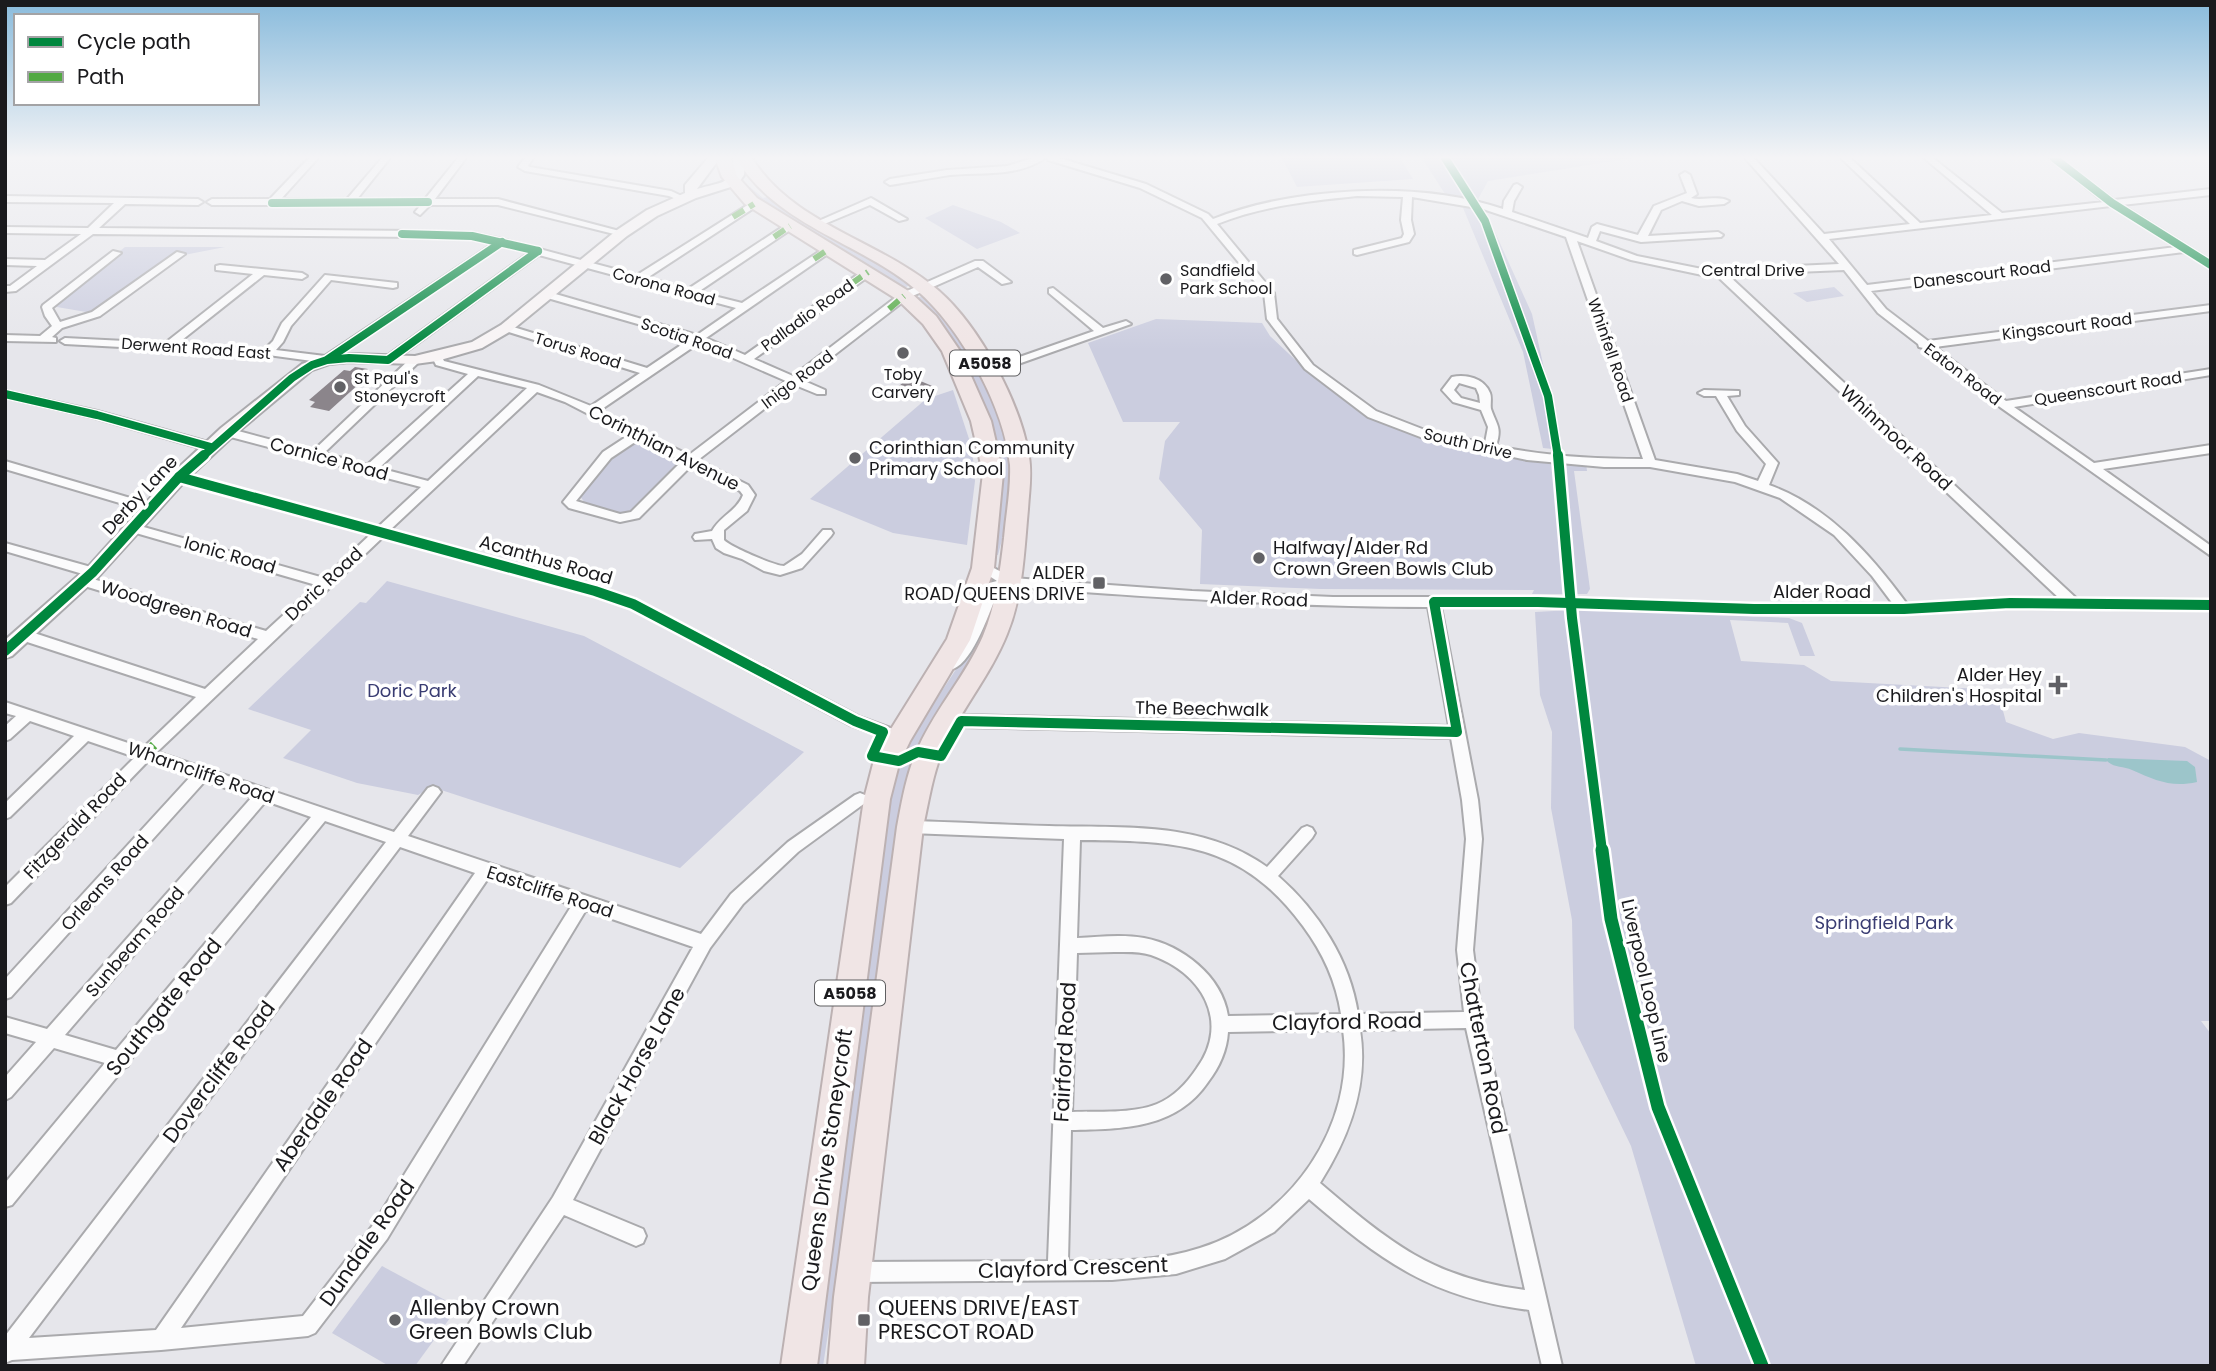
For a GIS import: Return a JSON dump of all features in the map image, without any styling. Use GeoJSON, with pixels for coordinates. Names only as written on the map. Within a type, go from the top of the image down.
{"type":"FeatureCollection","features":[{"type":"Feature","properties":{"kind":"highway","name":"A5058"},"geometry":{"type":"LineString","coordinates":[[773,222],[782,231],[860,278],[904,296],[930,320],[951,351],[989,447],[993,473],[983,568]]}},
{"type":"Feature","properties":{"kind":"highway","name":"A5058"},"geometry":{"type":"LineString","coordinates":[[819,223],[925,286],[962,325],[989,371],[1020,459],[1021,477],[1010,582]]}},
{"type":"Feature","properties":{"kind":"highway","name":"Queens Drive Stoneycroft"},"geometry":{"type":"LineString","coordinates":[[799,1366],[877,799],[886,764],[899,737],[958,640],[983,568]]}},
{"type":"Feature","properties":{"kind":"highway","name":"Queens Drive Stoneycroft"},"geometry":{"type":"LineString","coordinates":[[846,1366],[854,1272],[910,827],[921,772],[947,718],[989,649],[1010,582]]}},
{"type":"Feature","properties":{"kind":"street"},"geometry":{"type":"LineString","coordinates":[[9,289],[100,222]]}},
{"type":"Feature","properties":{"kind":"street"},"geometry":{"type":"LineString","coordinates":[[402,234],[412,222]]}},
{"type":"Feature","properties":{"kind":"street"},"geometry":{"type":"LineString","coordinates":[[580,222],[622,233]]}},
{"type":"Feature","properties":{"kind":"street","name":"Derby Lane"},"geometry":{"type":"LineString","coordinates":[[5,651],[88,577],[178,477],[292,377],[327,360],[415,360],[437,357],[477,345],[506,328],[639,222]]}},
{"type":"Feature","properties":{"kind":"street"},"geometry":{"type":"LineString","coordinates":[[638,279],[725,222]]}},
{"type":"Feature","properties":{"kind":"street"},"geometry":{"type":"LineString","coordinates":[[1357,252],[1406,240],[1409,234],[1406,222]]}},
{"type":"Feature","properties":{"kind":"street","name":"Central Drive"},"geometry":{"type":"LineString","coordinates":[[1531,222],[1636,258],[1707,273],[1847,267]]}},
{"type":"Feature","properties":{"kind":"street"},"geometry":{"type":"LineString","coordinates":[[1641,239],[1650,222]]}},
{"type":"Feature","properties":{"kind":"street","name":"Eaton Road"},"geometry":{"type":"LineString","coordinates":[[1808,222],[1882,311],[1923,345],[2004,405],[2207,546]]}},
{"type":"Feature","properties":{"kind":"street"},"geometry":{"type":"LineString","coordinates":[[1914,222],[1918,226]]}},
{"type":"Feature","properties":{"kind":"street"},"geometry":{"type":"LineString","coordinates":[[1822,237],[1947,222]]}},
{"type":"Feature","properties":{"kind":"street"},"geometry":{"type":"LineString","coordinates":[[2142,222],[2211,265]]}},
{"type":"Feature","properties":{"kind":"street","name":"South Drive"},"geometry":{"type":"LineString","coordinates":[[1211,223],[1269,293],[1272,318],[1309,367],[1372,414],[1427,435],[1527,456],[1604,463],[1650,463],[1737,478],[1784,495],[1838,532],[1877,573],[1904,609]]}},
{"type":"Feature","properties":{"kind":"street"},"geometry":{"type":"LineString","coordinates":[[1591,243],[1597,227],[1641,239],[1718,235]]}},
{"type":"Feature","properties":{"kind":"street"},"geometry":{"type":"LineString","coordinates":[[5,230],[88,233],[418,234]]}},
{"type":"Feature","properties":{"kind":"street"},"geometry":{"type":"LineString","coordinates":[[689,293],[782,231]]}},
{"type":"Feature","properties":{"kind":"street","name":"Corona Road"},"geometry":{"type":"LineString","coordinates":[[433,234],[472,236],[502,242],[744,307]]}},
{"type":"Feature","properties":{"kind":"street","name":"Whinfell Road"},"geometry":{"type":"LineString","coordinates":[[1571,237],[1650,463]]}},
{"type":"Feature","properties":{"kind":"street"},"geometry":{"type":"LineString","coordinates":[[327,360],[502,242]]}},
{"type":"Feature","properties":{"kind":"street","name":"Danescourt Road"},"geometry":{"type":"LineString","coordinates":[[1863,289],[2185,249]]}},
{"type":"Feature","properties":{"kind":"street"},"geometry":{"type":"LineString","coordinates":[[388,360],[538,251]]}},
{"type":"Feature","properties":{"kind":"street"},"geometry":{"type":"LineString","coordinates":[[58,326],[47,307],[116,253]]}},
{"type":"Feature","properties":{"kind":"street"},"geometry":{"type":"LineString","coordinates":[[58,326],[96,314],[180,254]]}},
{"type":"Feature","properties":{"kind":"street"},"geometry":{"type":"LineString","coordinates":[[593,410],[821,254]]}},
{"type":"Feature","properties":{"kind":"street"},"geometry":{"type":"LineString","coordinates":[[2196,256],[2211,254]]}},
{"type":"Feature","properties":{"kind":"street"},"geometry":{"type":"LineString","coordinates":[[5,262],[47,263]]}},
{"type":"Feature","properties":{"kind":"street","name":"Inigo Road"},"geometry":{"type":"LineString","coordinates":[[637,435],[607,455],[569,502],[621,518],[635,515],[689,461],[904,296],[979,263],[1006,282]]}},
{"type":"Feature","properties":{"kind":"street"},"geometry":{"type":"LineString","coordinates":[[220,268],[302,276]]}},
{"type":"Feature","properties":{"kind":"street","name":"Whinmoor Road"},"geometry":{"type":"LineString","coordinates":[[1720,273],[2073,603]]}},
{"type":"Feature","properties":{"kind":"street"},"geometry":{"type":"LineString","coordinates":[[168,346],[260,274]]}},
{"type":"Feature","properties":{"kind":"street"},"geometry":{"type":"LineString","coordinates":[[268,352],[278,342],[286,325],[329,277],[393,285]]}},
{"type":"Feature","properties":{"kind":"street","name":"Palladio Road"},"geometry":{"type":"LineString","coordinates":[[746,359],[860,278]]}},
{"type":"Feature","properties":{"kind":"street"},"geometry":{"type":"LineString","coordinates":[[1053,291],[1101,332]]}},
{"type":"Feature","properties":{"kind":"street","name":"Scotia Road"},"geometry":{"type":"LineString","coordinates":[[548,295],[697,338],[821,392]]}},
{"type":"Feature","properties":{"kind":"street","name":"Kingscourt Road"},"geometry":{"type":"LineString","coordinates":[[1923,345],[2211,309]]}},
{"type":"Feature","properties":{"kind":"street"},"geometry":{"type":"LineString","coordinates":[[989,371],[1126,324]]}},
{"type":"Feature","properties":{"kind":"street"},"geometry":{"type":"LineString","coordinates":[[54,340],[58,326]]}},
{"type":"Feature","properties":{"kind":"street","name":"Torus Road"},"geometry":{"type":"LineString","coordinates":[[506,328],[649,372]]}},
{"type":"Feature","properties":{"kind":"street","name":"Derwent Road East"},"geometry":{"type":"LineString","coordinates":[[5,338],[268,352],[327,360]]}},
{"type":"Feature","properties":{"kind":"street","name":"Corinthian Avenue"},"geometry":{"type":"LineString","coordinates":[[437,357],[440,363],[535,387],[593,410],[744,488],[749,495],[744,508],[725,521],[717,534]]}},
{"type":"Feature","properties":{"kind":"street"},"geometry":{"type":"LineString","coordinates":[[315,455],[415,360]]}},
{"type":"Feature","properties":{"kind":"street"},"geometry":{"type":"LineString","coordinates":[[369,470],[476,372]]}},
{"type":"Feature","properties":{"kind":"street","name":"Queenscourt Road"},"geometry":{"type":"LineString","coordinates":[[2004,405],[2211,372]]}},
{"type":"Feature","properties":{"kind":"street","name":"Doric Road"},"geometry":{"type":"LineString","coordinates":[[150,750],[535,387]]}},
{"type":"Feature","properties":{"kind":"street"},"geometry":{"type":"LineString","coordinates":[[1704,393],[1735,393]]}},
{"type":"Feature","properties":{"kind":"street"},"geometry":{"type":"LineString","coordinates":[[1719,393],[1741,428],[1772,463],[1762,487]]}},
{"type":"Feature","properties":{"kind":"street"},"geometry":{"type":"LineString","coordinates":[[5,394],[97,415],[211,447]]}},
{"type":"Feature","properties":{"kind":"street"},"geometry":{"type":"LineString","coordinates":[[1485,408],[1495,420],[1495,434],[1489,448]]}},
{"type":"Feature","properties":{"kind":"street","name":"Cornice Road"},"geometry":{"type":"LineString","coordinates":[[227,432],[430,485]]}},
{"type":"Feature","properties":{"kind":"street"},"geometry":{"type":"LineString","coordinates":[[2092,467],[2211,449]]}},
{"type":"Feature","properties":{"kind":"street"},"geometry":{"type":"LineString","coordinates":[[5,465],[150,508]]}},
{"type":"Feature","properties":{"kind":"street","name":"Acanthus Road"},"geometry":{"type":"LineString","coordinates":[[178,477],[381,531],[633,604],[855,721],[899,737]]}},
{"type":"Feature","properties":{"kind":"street","name":"Ionic Road"},"geometry":{"type":"LineString","coordinates":[[133,528],[326,583]]}},
{"type":"Feature","properties":{"kind":"street"},"geometry":{"type":"LineString","coordinates":[[699,537],[717,534],[723,547],[753,559],[782,576],[798,564],[827,533]]}},
{"type":"Feature","properties":{"kind":"street"},"geometry":{"type":"LineString","coordinates":[[5,560],[11,549]]}},
{"type":"Feature","properties":{"kind":"street","name":"Woodgreen Road"},"geometry":{"type":"LineString","coordinates":[[11,549],[268,637]]}},
{"type":"Feature","properties":{"kind":"street","name":"Alder Road"},"geometry":{"type":"LineString","coordinates":[[983,568],[1010,582],[1192,596],[1333,602],[1538,602],[1754,609],[1904,609],[2010,603],[2211,605]]}},
{"type":"Feature","properties":{"kind":"street"},"geometry":{"type":"LineString","coordinates":[[930,688],[967,646],[994,586],[1010,582]]}},
{"type":"Feature","properties":{"kind":"street","name":"Chatterton Road"},"geometry":{"type":"LineString","coordinates":[[1434,602],[1474,839],[1465,950],[1473,1020],[1552,1366]]}},
{"type":"Feature","properties":{"kind":"street"},"geometry":{"type":"LineString","coordinates":[[23,635],[207,695]]}},
{"type":"Feature","properties":{"kind":"street","name":"Wharncliffe Road"},"geometry":{"type":"LineString","coordinates":[[5,707],[86,734],[150,750],[203,773],[397,839]]}},
{"type":"Feature","properties":{"kind":"street"},"geometry":{"type":"LineString","coordinates":[[5,736],[28,714]]}},
{"type":"Feature","properties":{"kind":"street","name":"The Beechwalk"},"geometry":{"type":"LineString","coordinates":[[947,718],[961,721],[1457,732]]}},
{"type":"Feature","properties":{"kind":"street"},"geometry":{"type":"LineString","coordinates":[[5,813],[86,734]]}},
{"type":"Feature","properties":{"kind":"street","name":"Fitzgerald Road"},"geometry":{"type":"LineString","coordinates":[[5,898],[150,750]]}},
{"type":"Feature","properties":{"kind":"street","name":"Orleans Road"},"geometry":{"type":"LineString","coordinates":[[5,991],[203,773]]}},
{"type":"Feature","properties":{"kind":"street","name":"Dovercliffe Road"},"geometry":{"type":"LineString","coordinates":[[6,1351],[433,792]]}},
{"type":"Feature","properties":{"kind":"street","name":"Sunbeam Road"},"geometry":{"type":"LineString","coordinates":[[5,1091],[264,793]]}},
{"type":"Feature","properties":{"kind":"street","name":"Black Horse Lane"},"geometry":{"type":"LineString","coordinates":[[452,1366],[560,1204],[704,943],[737,899],[793,847],[860,799]]}},
{"type":"Feature","properties":{"kind":"street","name":"Southgate Road"},"geometry":{"type":"LineString","coordinates":[[5,1198],[322,814]]}},
{"type":"Feature","properties":{"kind":"street","name":"Clayford Crescent"},"geometry":{"type":"LineString","coordinates":[[854,1272],[1146,1269],[1197,1260],[1249,1237],[1290,1206],[1309,1186],[1325,1161],[1345,1117],[1354,1079],[1355,1023],[1336,960],[1309,916],[1269,875],[1231,854],[1194,841],[1146,832],[1072,833],[910,827]]}},
{"type":"Feature","properties":{"kind":"street","name":"Fairford Road"},"geometry":{"type":"LineString","coordinates":[[1058,1270],[1072,833]]}},
{"type":"Feature","properties":{"kind":"street"},"geometry":{"type":"LineString","coordinates":[[1269,875],[1307,833]]}},
{"type":"Feature","properties":{"kind":"street","name":"Eastcliffe Road"},"geometry":{"type":"LineString","coordinates":[[397,839],[704,943]]}},
{"type":"Feature","properties":{"kind":"street","name":"Aberdale Road"},"geometry":{"type":"LineString","coordinates":[[161,1340],[485,871]]}},
{"type":"Feature","properties":{"kind":"street","name":"Dundale Road"},"geometry":{"type":"LineString","coordinates":[[6,1351],[307,1326],[380,1232],[582,903]]}},
{"type":"Feature","properties":{"kind":"street"},"geometry":{"type":"LineString","coordinates":[[1061,1121],[1155,1114],[1183,1100],[1204,1075],[1221,1024],[1217,1002],[1199,978],[1176,959],[1153,947],[1070,946]]}},
{"type":"Feature","properties":{"kind":"street","name":"Clayford Road"},"geometry":{"type":"LineString","coordinates":[[1221,1024],[1473,1020]]}},
{"type":"Feature","properties":{"kind":"street"},"geometry":{"type":"LineString","coordinates":[[5,1025],[121,1060]]}},
{"type":"Feature","properties":{"kind":"street"},"geometry":{"type":"LineString","coordinates":[[1309,1186],[1372,1241],[1413,1269],[1460,1289],[1536,1301]]}},
{"type":"Feature","properties":{"kind":"street"},"geometry":{"type":"LineString","coordinates":[[560,1204],[636,1236]]}},
{"type":"Feature","properties":{"kind":"green space"},"geometry":{"type":"Polygon","coordinates":[[[794,222],[808,222],[911,284],[903,289],[794,222]]]}},
{"type":"Feature","properties":{"kind":"green space"},"geometry":{"type":"Polygon","coordinates":[[[932,222],[1001,222],[1020,233],[977,249],[932,222]]]}},
{"type":"Feature","properties":{"kind":"green space"},"geometry":{"type":"Polygon","coordinates":[[[1469,222],[1490,222],[1532,314],[1562,450],[1543,448],[1523,352],[1469,222]]]}},
{"type":"Feature","properties":{"kind":"green space"},"geometry":{"type":"Polygon","coordinates":[[[125,247],[225,247],[184,255],[92,313],[51,306],[125,247]]]}},
{"type":"Feature","properties":{"kind":"green space"},"geometry":{"type":"Polygon","coordinates":[[[1834,287],[1844,296],[1807,302],[1793,293],[1834,287]]]}},
{"type":"Feature","properties":{"kind":"green space"},"geometry":{"type":"Polygon","coordinates":[[[927,294],[968,343],[1010,443],[1011,505],[998,555],[992,555],[1000,486],[1000,458],[994,434],[959,353],[917,298],[927,294]]]}},
{"type":"Feature","properties":{"kind":"green space"},"geometry":{"type":"Polygon","coordinates":[[[1156,319],[1262,323],[1270,336],[1305,369],[1372,419],[1424,438],[1481,451],[1586,463],[1587,471],[1574,471],[1590,589],[1587,594],[1532,594],[1534,590],[1321,589],[1200,584],[1202,530],[1159,479],[1165,441],[1180,422],[1123,422],[1088,343],[1156,319]]]}},
{"type":"Feature","properties":{"kind":"green space"},"geometry":{"type":"Polygon","coordinates":[[[953,390],[972,448],[975,481],[967,545],[893,533],[810,499],[926,399],[953,390]]]}},
{"type":"Feature","properties":{"kind":"green space"},"geometry":{"type":"Polygon","coordinates":[[[636,441],[679,463],[635,509],[620,513],[587,506],[580,496],[612,457],[636,441]]]}},
{"type":"Feature","properties":{"kind":"green space","name":"Doric Park"},"geometry":{"type":"Polygon","coordinates":[[[387,581],[584,636],[804,752],[680,868],[432,787],[418,795],[357,783],[283,758],[311,730],[248,709],[360,602],[366,603],[387,581]]]}},
{"type":"Feature","properties":{"kind":"green space","name":"Springfield Park"},"geometry":{"type":"Polygon","coordinates":[[[1591,609],[1789,618],[1802,623],[1815,656],[1800,656],[1788,623],[1730,620],[1741,661],[1804,665],[1831,681],[1980,689],[1998,701],[2006,722],[2053,739],[2079,733],[2185,747],[2211,761],[2211,1021],[2201,1021],[2211,1034],[2211,1366],[1696,1366],[1631,1146],[1574,1028],[1572,920],[1551,808],[1552,732],[1540,695],[1535,612],[1591,609]]]}},
{"type":"Feature","properties":{"kind":"green space"},"geometry":{"type":"Polygon","coordinates":[[[986,617],[993,618],[985,638],[924,743],[903,751],[957,668],[986,617]]]}},
{"type":"Feature","properties":{"kind":"green space"},"geometry":{"type":"Polygon","coordinates":[[[917,757],[823,1366],[812,1366],[888,804],[898,766],[917,757]]]}},
{"type":"Feature","properties":{"kind":"green space","name":"Allenby Crown Green Bowls Club"},"geometry":{"type":"Polygon","coordinates":[[[382,1266],[458,1307],[415,1366],[389,1366],[332,1333],[382,1266]]]}},
{"type":"Feature","properties":{"kind":"shaded area"},"geometry":{"type":"Polygon","coordinates":[[[2106,760],[2187,761],[2195,767],[2197,782],[2163,782],[2112,764],[2106,760]]]}},
{"type":"Feature","properties":{"kind":"building","name":"St Paul's Stoneycroft"},"geometry":{"type":"Polygon","coordinates":[[[355,367],[368,369],[365,372],[371,373],[329,411],[310,407],[315,402],[309,400],[344,370],[350,371],[355,367]]]}},
{"type":"Feature","properties":{"kind":"building"},"geometry":{"type":"Polygon","coordinates":[[[911,377],[937,388],[922,400],[896,388],[911,377]]]}},
{"type":"Feature","properties":{"kind":"waterway"},"geometry":{"type":"LineString","coordinates":[[1900,749],[2106,760]]}},
{"type":"Feature","properties":{"kind":"marked path"},"geometry":{"type":"LineString","coordinates":[[774,237],[790,226]]}},
{"type":"Feature","properties":{"kind":"marked path"},"geometry":{"type":"LineString","coordinates":[[814,259],[829,249]]}},
{"type":"Feature","properties":{"kind":"marked path"},"geometry":{"type":"LineString","coordinates":[[851,284],[868,272]]}},
{"type":"Feature","properties":{"kind":"marked path"},"geometry":{"type":"LineString","coordinates":[[889,309],[904,296]]}},
{"type":"Feature","properties":{"kind":"marked path"},"geometry":{"type":"LineString","coordinates":[[145,754],[154,745]]}},
{"type":"Feature","properties":{"kind":"cycle path","name":"Liverpool Loop Line"},"geometry":{"type":"LineString","coordinates":[[1485,222],[1548,396],[1557,449],[1572,618],[1611,919],[1658,1107],[1762,1366]]}},
{"type":"Feature","properties":{"kind":"cycle path"},"geometry":{"type":"LineString","coordinates":[[2142,222],[2211,265]]}},
{"type":"Feature","properties":{"kind":"cycle path"},"geometry":{"type":"LineString","coordinates":[[402,234],[472,236],[538,251]]}},
{"type":"Feature","properties":{"kind":"cycle path"},"geometry":{"type":"LineString","coordinates":[[328,359],[502,242]]}},
{"type":"Feature","properties":{"kind":"cycle path"},"geometry":{"type":"LineString","coordinates":[[5,651],[93,572],[179,477],[292,378],[312,365],[327,360],[388,360],[538,251]]}},
{"type":"Feature","properties":{"kind":"cycle path"},"geometry":{"type":"LineString","coordinates":[[5,394],[97,415],[211,447]]}},
{"type":"Feature","properties":{"kind":"cycle path"},"geometry":{"type":"LineString","coordinates":[[179,477],[595,591],[633,604],[855,721],[883,732],[872,756],[899,761],[918,752],[941,756],[961,721],[1457,732],[1434,602],[1538,602],[1754,609],[1904,609],[2010,603],[2211,605]]}},
{"type":"Feature","properties":{"kind":"place","name":"Sandfield Park School"},"geometry":{"type":"Point","coordinates":[1166,279]}},
{"type":"Feature","properties":{"kind":"place","name":"Toby Carvery"},"geometry":{"type":"Point","coordinates":[903,353]}},
{"type":"Feature","properties":{"kind":"place","name":"St Paul's Stoneycroft"},"geometry":{"type":"Point","coordinates":[340,387]}},
{"type":"Feature","properties":{"kind":"place","name":"Corinthian Community Primary School"},"geometry":{"type":"Point","coordinates":[855,458]}},
{"type":"Feature","properties":{"kind":"place","name":"Halfway/Alder Rd Crown Green Bowls Club"},"geometry":{"type":"Point","coordinates":[1259,558]}},
{"type":"Feature","properties":{"kind":"place","name":"ALDER ROAD/QUEENS DRIVE"},"geometry":{"type":"Point","coordinates":[1099,583]}},
{"type":"Feature","properties":{"kind":"place","name":"Alder Hey Children's Hospital"},"geometry":{"type":"Point","coordinates":[2058,685]}},
{"type":"Feature","properties":{"kind":"place","name":"Allenby Crown Green Bowls Club"},"geometry":{"type":"Point","coordinates":[395,1320]}},
{"type":"Feature","properties":{"kind":"place","name":"QUEENS DRIVE/EAST PRESCOT ROAD"},"geometry":{"type":"Point","coordinates":[864,1320]}}]}
